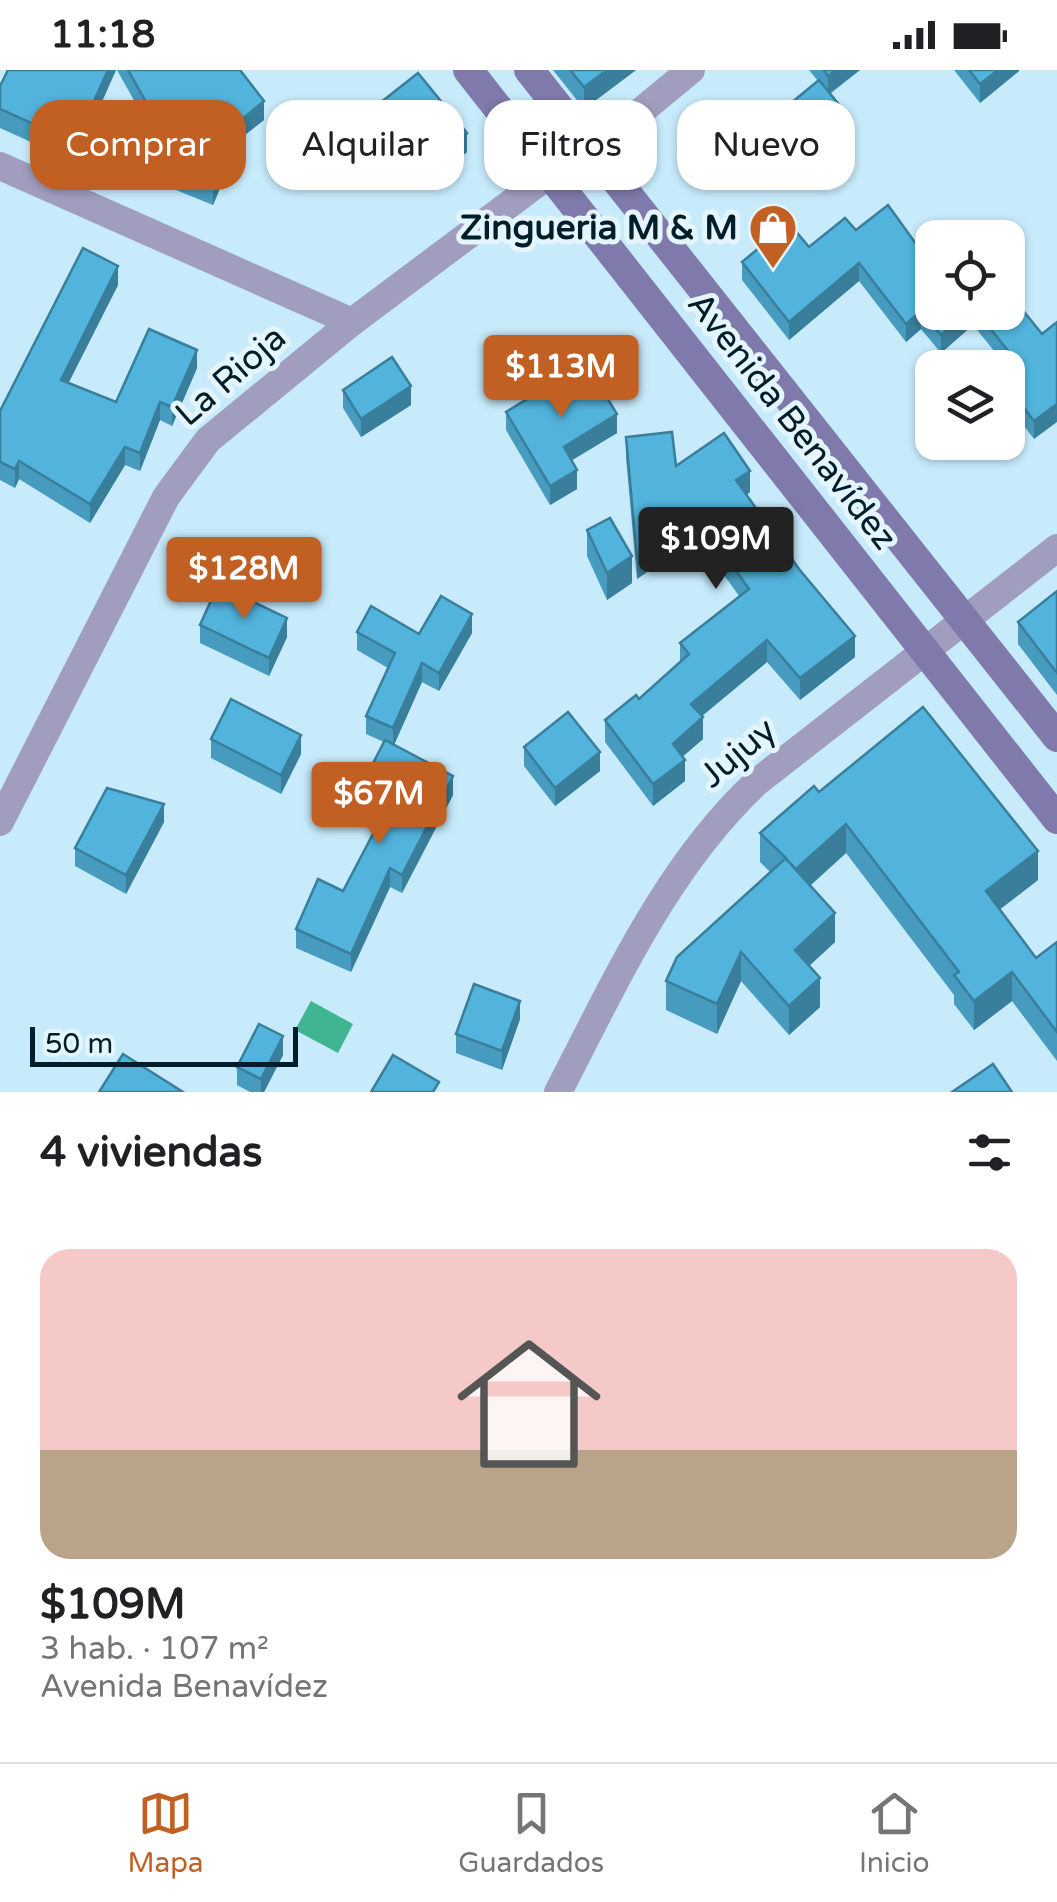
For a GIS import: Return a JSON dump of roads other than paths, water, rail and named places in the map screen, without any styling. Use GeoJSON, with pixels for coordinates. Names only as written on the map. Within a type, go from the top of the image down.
{"type":"FeatureCollection","features":[{"type":"Feature","properties":{"kind":"main road","name":"Avenida Benavídez"},"geometry":{"type":"LineString","coordinates":[[468,70],[492,100]]}},
{"type":"Feature","properties":{"kind":"main road","name":"Avenida Benavídez"},"geometry":{"type":"LineString","coordinates":[[528,70],[553,100]]}},
{"type":"Feature","properties":{"kind":"main road","name":"Avenida Benavídez"},"geometry":{"type":"LineString","coordinates":[[564,190],[1057,818]]}},
{"type":"Feature","properties":{"kind":"main road","name":"Avenida Benavídez"},"geometry":{"type":"LineString","coordinates":[[626,190],[1057,737]]}},
{"type":"Feature","properties":{"kind":"street"},"geometry":{"type":"LineString","coordinates":[[655,100],[691,70]]}},
{"type":"Feature","properties":{"kind":"street"},"geometry":{"type":"LineString","coordinates":[[0,166],[352,322]]}},
{"type":"Feature","properties":{"kind":"street","name":"La Rioja"},"geometry":{"type":"LineString","coordinates":[[0,822],[166,497],[208,440],[352,322],[528,190]]}},
{"type":"Feature","properties":{"kind":"street","name":"Jujuy"},"geometry":{"type":"LineString","coordinates":[[558,1092],[684,862],[720,816],[757,782],[1057,548]]}},
{"type":"Feature","properties":{"kind":"place","name":"Zingueria M & M"},"geometry":{"type":"Point","coordinates":[773,270]}}]}
